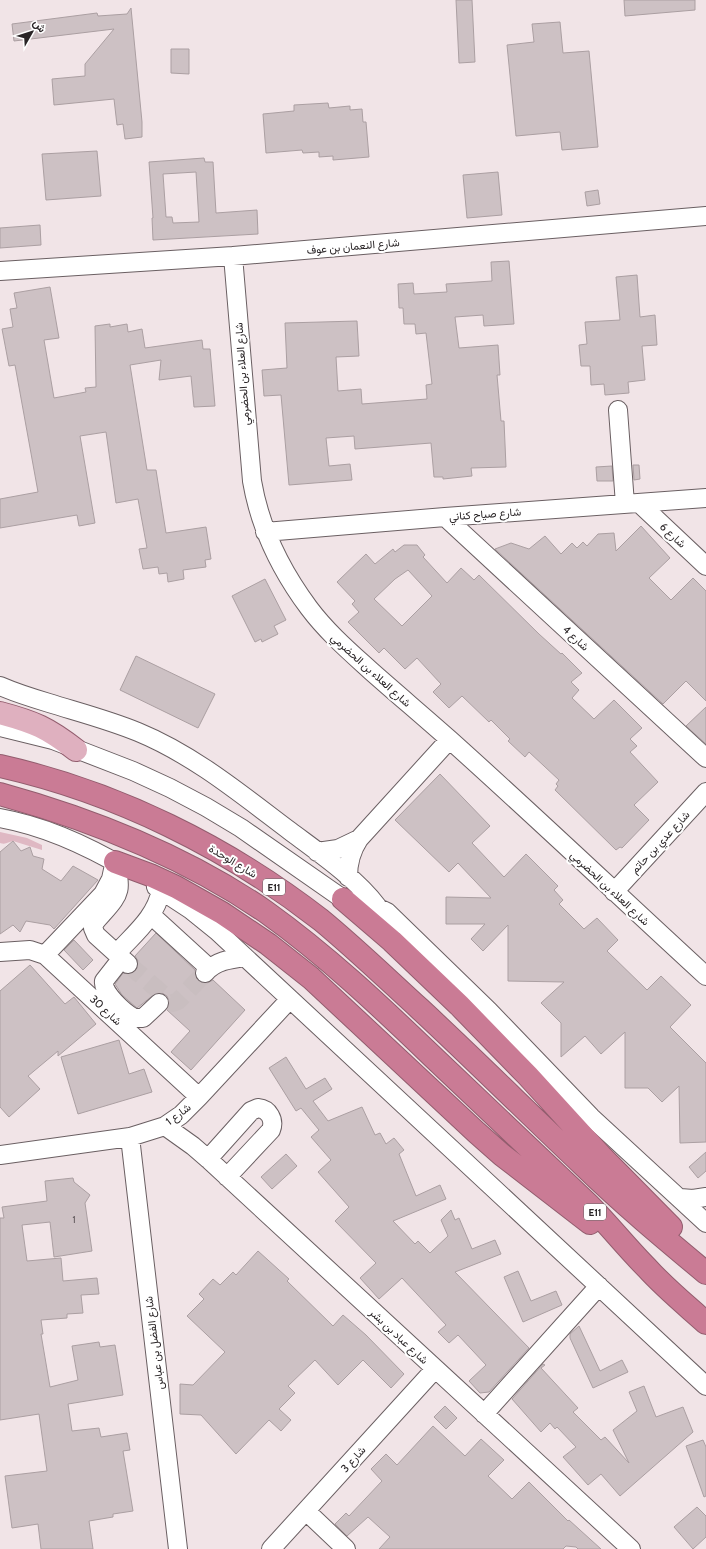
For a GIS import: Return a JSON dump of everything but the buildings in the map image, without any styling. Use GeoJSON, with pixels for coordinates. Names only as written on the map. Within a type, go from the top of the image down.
{"type":"FeatureCollection","features":[{"type":"Feature","properties":{"kind":"highway","name":"شارع الوحدة"},"geometry":{"type":"LineString","coordinates":[[0,766],[23,771],[87,791],[149,816],[209,846],[266,881],[321,920],[372,964],[500,1084],[623,1203],[706,1273]]}},
{"type":"Feature","properties":{"kind":"highway","name":"E11"},"geometry":{"type":"LineString","coordinates":[[0,794],[50,807],[161,851],[214,880],[264,911],[313,947],[358,986],[482,1103],[588,1205],[647,1269],[706,1323]]}},
{"type":"Feature","properties":{"kind":"highway"},"geometry":{"type":"LineString","coordinates":[[115,862],[150,875],[176,887],[222,913],[273,948],[310,978],[485,1140],[647,1269]]}},
{"type":"Feature","properties":{"kind":"highway"},"geometry":{"type":"LineString","coordinates":[[343,899],[392,941],[459,1005],[528,1076],[601,1156],[706,1262]]}},
{"type":"Feature","properties":{"kind":"main road"},"geometry":{"type":"LineString","coordinates":[[0,713],[40,725],[58,736],[76,750]]}},
{"type":"Feature","properties":{"kind":"street","name":"شارع النعمان بن عوف"},"geometry":{"type":"LineString","coordinates":[[0,271],[233,256],[706,216]]}},
{"type":"Feature","properties":{"kind":"street","name":"شارع العلاء بن الحضرمي"},"geometry":{"type":"LineString","coordinates":[[233,256],[249,463],[255,498],[265,532],[277,559],[292,585],[328,632],[449,740],[706,976]]}},
{"type":"Feature","properties":{"kind":"street"},"geometry":{"type":"LineString","coordinates":[[618,410],[632,504]]}},
{"type":"Feature","properties":{"kind":"street","name":"شارع صياح كناني"},"geometry":{"type":"LineString","coordinates":[[265,532],[706,498]]}},
{"type":"Feature","properties":{"kind":"street","name":"شارع 6"},"geometry":{"type":"LineString","coordinates":[[632,504],[706,566]]}},
{"type":"Feature","properties":{"kind":"street","name":"شارع 4"},"geometry":{"type":"LineString","coordinates":[[445,517],[706,758]]}},
{"type":"Feature","properties":{"kind":"street"},"geometry":{"type":"LineString","coordinates":[[0,686],[12,692],[117,724],[162,743],[202,766],[222,780],[317,852],[364,891],[376,906],[391,915],[489,1011],[582,1108],[706,1223]]}},
{"type":"Feature","properties":{"kind":"street"},"geometry":{"type":"LineString","coordinates":[[0,727],[53,740],[133,771],[206,807],[241,828],[343,899],[354,903],[376,906]]}},
{"type":"Feature","properties":{"kind":"street"},"geometry":{"type":"LineString","coordinates":[[348,877],[350,858],[354,846],[359,839],[449,740]]}},
{"type":"Feature","properties":{"kind":"street","name":"شارع عدي بن حاتم"},"geometry":{"type":"LineString","coordinates":[[614,892],[706,792]]}},
{"type":"Feature","properties":{"kind":"street"},"geometry":{"type":"LineString","coordinates":[[0,818],[27,824],[60,836],[115,862],[161,890],[203,919],[706,1386]]}},
{"type":"Feature","properties":{"kind":"street"},"geometry":{"type":"LineString","coordinates":[[317,852],[338,849],[359,839]]}},
{"type":"Feature","properties":{"kind":"street"},"geometry":{"type":"LineString","coordinates":[[45,956],[102,894],[111,879],[115,862]]}},
{"type":"Feature","properties":{"kind":"street"},"geometry":{"type":"LineString","coordinates":[[115,862],[119,884],[118,893],[113,902],[96,921],[93,928],[96,935],[122,958]]}},
{"type":"Feature","properties":{"kind":"street"},"geometry":{"type":"LineString","coordinates":[[159,1003],[143,1018],[134,1018],[107,993],[103,986],[104,981],[151,916],[156,907],[161,890]]}},
{"type":"Feature","properties":{"kind":"street"},"geometry":{"type":"LineString","coordinates":[[151,916],[207,971],[224,960],[245,957]]}},
{"type":"Feature","properties":{"kind":"street","name":"شارع 30"},"geometry":{"type":"LineString","coordinates":[[0,952],[30,950],[45,956],[199,1097]]}},
{"type":"Feature","properties":{"kind":"street","name":"شارع 1"},"geometry":{"type":"LineString","coordinates":[[0,1155],[130,1137],[165,1126],[181,1114],[199,1097],[290,999]]}},
{"type":"Feature","properties":{"kind":"street"},"geometry":{"type":"LineString","coordinates":[[208,1159],[251,1111],[258,1108],[265,1110],[273,1121],[271,1130],[228,1177]]}},
{"type":"Feature","properties":{"kind":"street","name":"شارع عباد بن بشر"},"geometry":{"type":"LineString","coordinates":[[165,1126],[189,1143],[228,1177],[631,1549]]}},
{"type":"Feature","properties":{"kind":"street","name":"شارع الفضل بن عباس"},"geometry":{"type":"LineString","coordinates":[[130,1137],[178,1549]]}},
{"type":"Feature","properties":{"kind":"street"},"geometry":{"type":"LineString","coordinates":[[680,1198],[693,1199],[706,1197]]}},
{"type":"Feature","properties":{"kind":"street"},"geometry":{"type":"LineString","coordinates":[[484,1414],[599,1286]]}},
{"type":"Feature","properties":{"kind":"street","name":"شارع 3"},"geometry":{"type":"LineString","coordinates":[[271,1549],[435,1369]]}},
{"type":"Feature","properties":{"kind":"street"},"geometry":{"type":"LineString","coordinates":[[306,1511],[346,1549]]}},
{"type":"Feature","properties":{"kind":"shaded area"},"geometry":{"type":"Polygon","coordinates":[[[0,832],[27,838],[42,845],[42,850],[13,841],[2,844],[0,843],[0,832]]]}},
{"type":"Feature","properties":{"kind":"tunnel"},"geometry":{"type":"LineString","coordinates":[[128,964],[173,1003],[178,1001],[205,973]]}}]}
